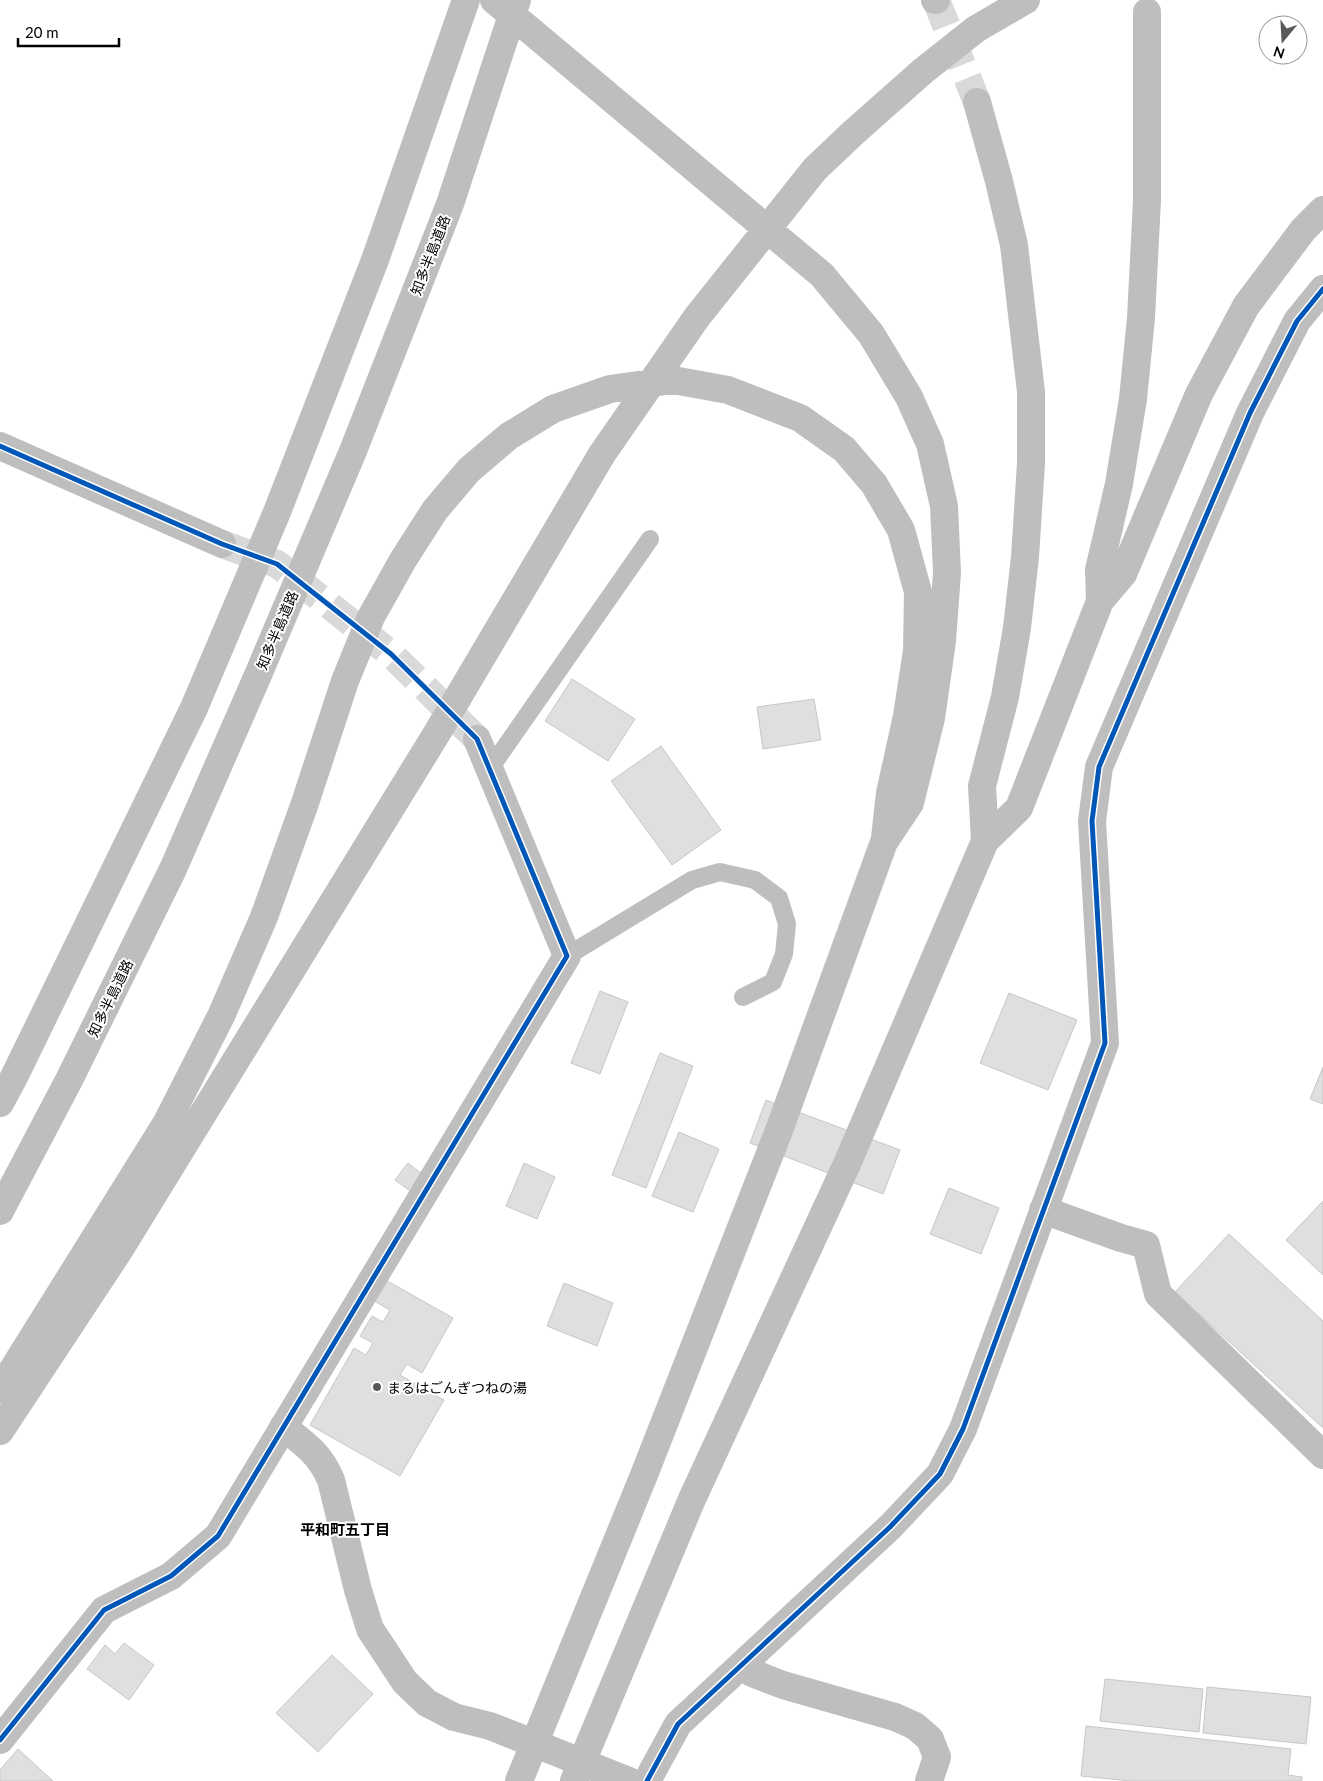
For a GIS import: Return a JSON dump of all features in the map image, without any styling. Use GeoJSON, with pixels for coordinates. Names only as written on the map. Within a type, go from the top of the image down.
{"type":"FeatureCollection","features":[{"type":"Feature","properties":{"kind":"main road"},"geometry":{"type":"LineString","coordinates":[[0,1102],[194,708],[277,512],[375,260],[466,0]]}},
{"type":"Feature","properties":{"kind":"main road"},"geometry":{"type":"LineString","coordinates":[[494,0],[822,275],[872,334],[909,397],[930,444],[944,506],[947,573],[942,641],[931,718],[910,803],[884,842]]}},
{"type":"Feature","properties":{"kind":"main road"},"geometry":{"type":"LineString","coordinates":[[518,0],[539,17],[554,50]]}},
{"type":"Feature","properties":{"kind":"main road","name":"知多半島道路"},"geometry":{"type":"LineString","coordinates":[[0,1210],[70,1080],[173,869],[258,675],[353,451],[446,213],[518,0]]}},
{"type":"Feature","properties":{"kind":"main road"},"geometry":{"type":"LineString","coordinates":[[0,1431],[120,1249],[437,733],[602,454],[697,317],[815,169],[923,71],[976,29],[1026,0]]}},
{"type":"Feature","properties":{"kind":"main road"},"geometry":{"type":"LineString","coordinates":[[1100,601],[1099,570],[1119,484],[1130,418],[1141,318],[1147,200],[1147,12]]}},
{"type":"Feature","properties":{"kind":"main road"},"geometry":{"type":"LineString","coordinates":[[977,102],[999,181],[1014,245],[1031,392],[1031,463],[1025,557],[1017,628],[1005,697],[982,786],[985,841]]}},
{"type":"Feature","properties":{"kind":"main road"},"geometry":{"type":"LineString","coordinates":[[574,1781],[692,1499],[847,1164],[985,841],[1019,808],[1100,601],[1123,574],[1199,394],[1246,306],[1303,230],[1323,210]]}},
{"type":"Feature","properties":{"kind":"main road"},"geometry":{"type":"LineString","coordinates":[[647,1781],[678,1724],[890,1527],[940,1474],[963,1429],[1105,1043],[1092,821],[1100,767],[1250,413],[1297,321],[1323,289]]}},
{"type":"Feature","properties":{"kind":"main road"},"geometry":{"type":"LineString","coordinates":[[0,1390],[166,1124],[221,1016],[264,917],[305,803],[345,681],[371,617],[403,560],[435,510],[469,470],[509,436],[553,410],[610,389],[673,380],[728,390],[800,418],[844,449],[874,484],[901,530],[918,592],[917,652],[907,716],[890,793],[884,842],[778,1134],[644,1475],[519,1781]]}},
{"type":"Feature","properties":{"kind":"main road"},"geometry":{"type":"LineString","coordinates":[[0,446],[222,544]]}},
{"type":"Feature","properties":{"kind":"main road"},"geometry":{"type":"LineString","coordinates":[[0,1740],[104,1610],[171,1576],[218,1536],[568,956],[477,739]]}},
{"type":"Feature","properties":{"kind":"main road"},"geometry":{"type":"LineString","coordinates":[[1043,1210],[1146,1245],[1158,1294],[1304,1439],[1323,1455]]}},
{"type":"Feature","properties":{"kind":"main road"},"geometry":{"type":"LineString","coordinates":[[283,1427],[311,1448],[326,1467],[370,1629],[405,1682],[427,1703],[454,1717],[490,1726],[625,1779]]}},
{"type":"Feature","properties":{"kind":"main road"},"geometry":{"type":"LineString","coordinates":[[743,1664],[752,1673],[783,1685],[895,1717],[915,1726],[930,1739],[938,1758],[929,1781]]}},
{"type":"Feature","properties":{"kind":"lane"},"geometry":{"type":"LineString","coordinates":[[490,770],[650,539]]}},
{"type":"Feature","properties":{"kind":"lane"},"geometry":{"type":"LineString","coordinates":[[568,956],[692,880],[720,872],[755,880],[779,898],[787,924],[784,954],[773,982],[743,997]]}},
{"type":"Feature","properties":{"kind":"building"},"geometry":{"type":"Polygon","coordinates":[[[572,679],[635,719],[608,761],[545,721],[572,679]]]}},
{"type":"Feature","properties":{"kind":"building"},"geometry":{"type":"Polygon","coordinates":[[[814,699],[821,740],[763,749],[757,707],[814,699]]]}},
{"type":"Feature","properties":{"kind":"building"},"geometry":{"type":"Polygon","coordinates":[[[661,746],[721,830],[672,865],[611,781],[661,746]]]}},
{"type":"Feature","properties":{"kind":"building"},"geometry":{"type":"Polygon","coordinates":[[[600,991],[628,1002],[600,1074],[571,1063],[600,991]]]}},
{"type":"Feature","properties":{"kind":"building"},"geometry":{"type":"Polygon","coordinates":[[[1009,993],[1077,1020],[1048,1090],[980,1063],[1009,993]]]}},
{"type":"Feature","properties":{"kind":"building"},"geometry":{"type":"Polygon","coordinates":[[[660,1053],[693,1066],[646,1188],[612,1175],[660,1053]]]}},
{"type":"Feature","properties":{"kind":"building"},"geometry":{"type":"Polygon","coordinates":[[[1323,1067],[1323,1104],[1310,1099],[1323,1067]]]}},
{"type":"Feature","properties":{"kind":"building"},"geometry":{"type":"Polygon","coordinates":[[[766,1100],[900,1150],[883,1194],[750,1143],[766,1100]]]}},
{"type":"Feature","properties":{"kind":"building"},"geometry":{"type":"Polygon","coordinates":[[[679,1132],[719,1149],[693,1212],[652,1196],[679,1132]]]}},
{"type":"Feature","properties":{"kind":"building"},"geometry":{"type":"Polygon","coordinates":[[[408,1163],[422,1174],[410,1191],[395,1180],[408,1163]]]}},
{"type":"Feature","properties":{"kind":"building"},"geometry":{"type":"Polygon","coordinates":[[[524,1163],[555,1177],[537,1219],[506,1206],[524,1163]]]}},
{"type":"Feature","properties":{"kind":"building"},"geometry":{"type":"Polygon","coordinates":[[[949,1188],[999,1208],[981,1254],[930,1234],[949,1188]]]}},
{"type":"Feature","properties":{"kind":"building"},"geometry":{"type":"Polygon","coordinates":[[[1323,1201],[1323,1275],[1286,1240],[1323,1201]]]}},
{"type":"Feature","properties":{"kind":"building"},"geometry":{"type":"Polygon","coordinates":[[[1229,1234],[1323,1321],[1323,1428],[1175,1292],[1229,1234]]]}},
{"type":"Feature","properties":{"kind":"building","name":"まるはごんぎつねの湯"},"geometry":{"type":"Polygon","coordinates":[[[382,1278],[453,1318],[422,1373],[407,1364],[400,1375],[444,1400],[400,1476],[310,1425],[354,1348],[366,1355],[373,1343],[360,1336],[372,1316],[383,1322],[390,1310],[371,1299],[382,1278]]]}},
{"type":"Feature","properties":{"kind":"building"},"geometry":{"type":"Polygon","coordinates":[[[564,1283],[613,1303],[597,1346],[547,1326],[564,1283]]]}},
{"type":"Feature","properties":{"kind":"building"},"geometry":{"type":"Polygon","coordinates":[[[124,1643],[154,1665],[129,1700],[87,1669],[105,1645],[115,1654],[124,1643]]]}},
{"type":"Feature","properties":{"kind":"building"},"geometry":{"type":"Polygon","coordinates":[[[332,1655],[373,1694],[318,1752],[276,1713],[332,1655]]]}},
{"type":"Feature","properties":{"kind":"building"},"geometry":{"type":"Polygon","coordinates":[[[1105,1679],[1203,1689],[1199,1732],[1100,1721],[1105,1679]]]}},
{"type":"Feature","properties":{"kind":"building"},"geometry":{"type":"Polygon","coordinates":[[[1207,1687],[1311,1697],[1306,1744],[1203,1733],[1207,1687]]]}},
{"type":"Feature","properties":{"kind":"building"},"geometry":{"type":"Polygon","coordinates":[[[1086,1726],[1291,1749],[1288,1775],[1302,1777],[1302,1781],[1130,1781],[1081,1776],[1086,1726]]]}},
{"type":"Feature","properties":{"kind":"building"},"geometry":{"type":"Polygon","coordinates":[[[18,1749],[53,1781],[0,1781],[0,1770],[18,1749]]]}},
{"type":"Feature","properties":{"kind":"tunnel"},"geometry":{"type":"LineString","coordinates":[[936,0],[977,102]]}},
{"type":"Feature","properties":{"kind":"tunnel"},"geometry":{"type":"LineString","coordinates":[[222,544],[277,564],[391,654],[477,739]]}},
{"type":"Feature","properties":{"kind":"cycle path"},"geometry":{"type":"LineString","coordinates":[[647,1781],[678,1724],[890,1527],[940,1474],[963,1429],[1105,1043],[1092,821],[1099,767],[1250,413],[1297,321],[1323,289]]}},
{"type":"Feature","properties":{"kind":"cycle path"},"geometry":{"type":"LineString","coordinates":[[0,446],[222,544],[277,564],[391,654],[477,739],[567,956],[218,1536],[171,1576],[104,1610],[0,1740]]}},
{"type":"Feature","properties":{"kind":"place","name":"まるはごんぎつねの湯"},"geometry":{"type":"Point","coordinates":[377,1387]}},
{"type":"Feature","properties":{"kind":"district","name":"平和町五丁目"},"geometry":{"type":"Point","coordinates":[345,1529]}}]}
